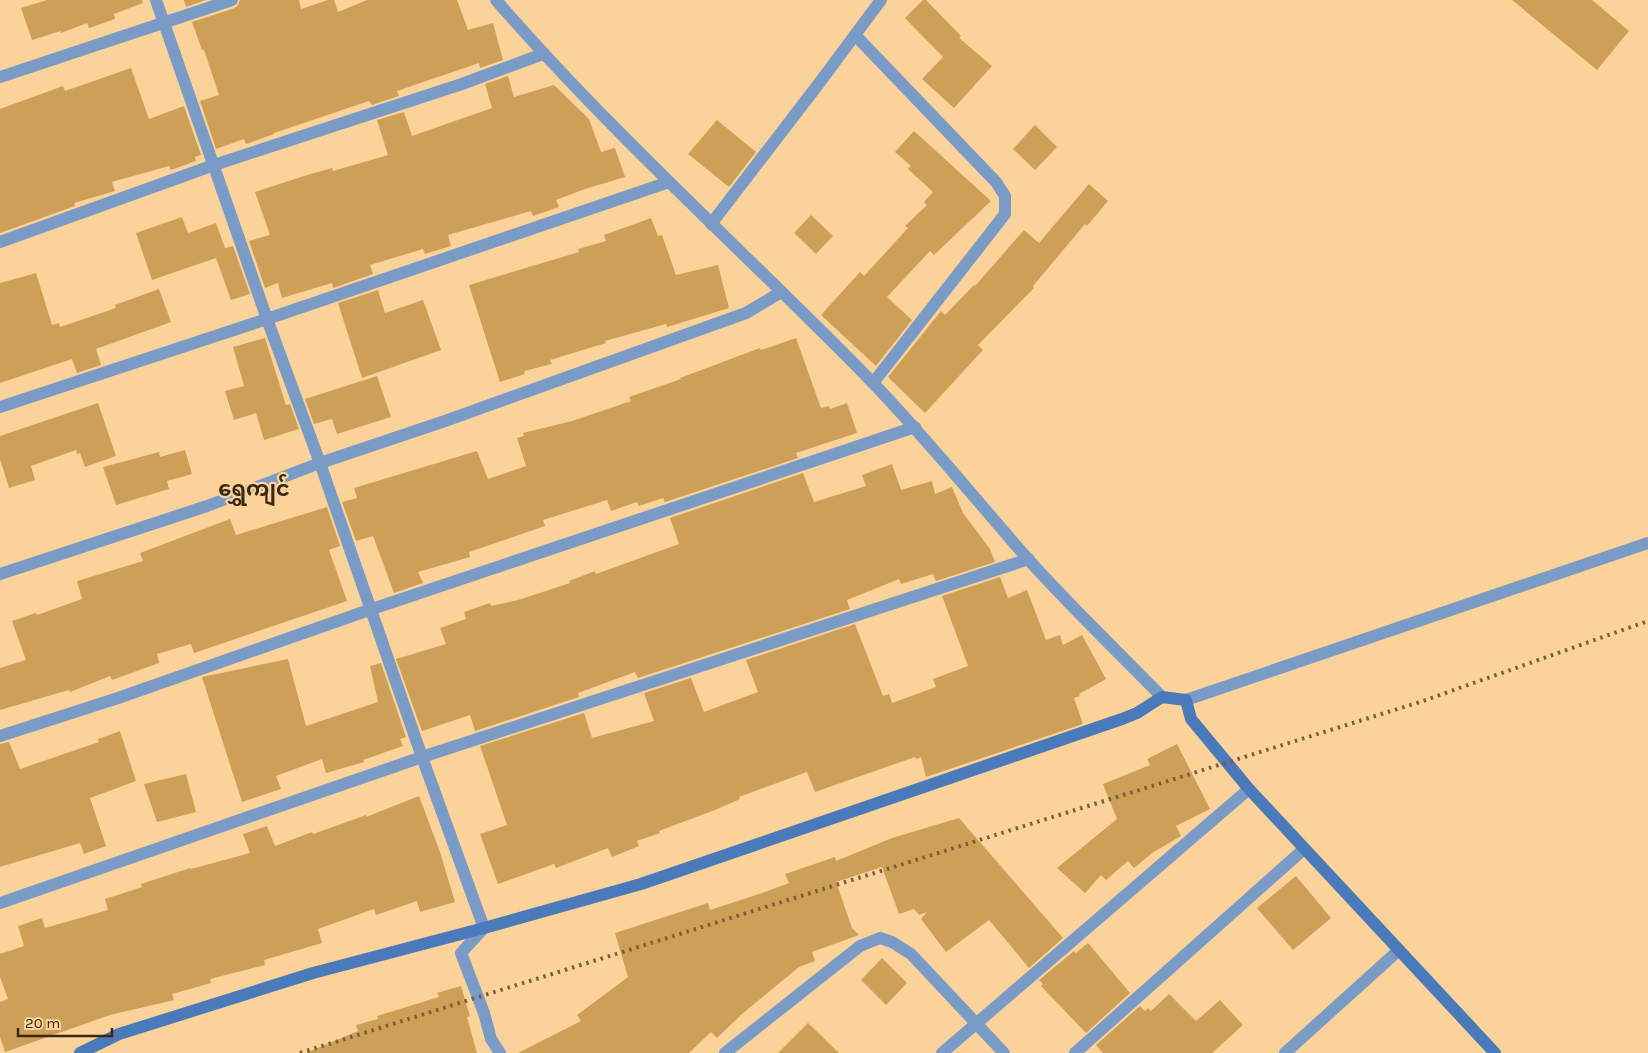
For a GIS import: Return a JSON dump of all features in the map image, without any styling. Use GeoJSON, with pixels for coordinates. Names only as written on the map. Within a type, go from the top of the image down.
{"type":"FeatureCollection","features":[{"type":"Feature","properties":{"kind":"street"},"geometry":{"type":"LineString","coordinates":[[156,0],[267,319],[320,463],[422,757],[484,928]]}},
{"type":"Feature","properties":{"kind":"street"},"geometry":{"type":"LineString","coordinates":[[0,78],[232,0]]}},
{"type":"Feature","properties":{"kind":"street"},"geometry":{"type":"LineString","coordinates":[[496,0],[543,54],[711,224],[873,383],[915,427],[1029,559],[1162,697]]}},
{"type":"Feature","properties":{"kind":"street"},"geometry":{"type":"LineString","coordinates":[[711,224],[880,0]]}},
{"type":"Feature","properties":{"kind":"street"},"geometry":{"type":"LineString","coordinates":[[855,35],[996,182],[1005,196],[1005,214],[873,383]]}},
{"type":"Feature","properties":{"kind":"street"},"geometry":{"type":"LineString","coordinates":[[0,242],[214,165],[462,84],[543,54]]}},
{"type":"Feature","properties":{"kind":"street"},"geometry":{"type":"LineString","coordinates":[[0,407],[267,319],[669,182]]}},
{"type":"Feature","properties":{"kind":"street"},"geometry":{"type":"LineString","coordinates":[[0,574],[206,506],[320,463],[746,313],[782,292]]}},
{"type":"Feature","properties":{"kind":"street"},"geometry":{"type":"LineString","coordinates":[[0,736],[118,698],[372,609],[915,427]]}},
{"type":"Feature","properties":{"kind":"street"},"geometry":{"type":"LineString","coordinates":[[80,1053],[119,1034],[313,973],[641,884],[1122,719],[1162,697],[1186,700],[1648,543]]}},
{"type":"Feature","properties":{"kind":"street"},"geometry":{"type":"LineString","coordinates":[[0,903],[422,757],[1029,559]]}},
{"type":"Feature","properties":{"kind":"street"},"geometry":{"type":"LineString","coordinates":[[1186,700],[1191,719],[1249,789],[1495,1053]]}},
{"type":"Feature","properties":{"kind":"street"},"geometry":{"type":"LineString","coordinates":[[942,1053],[1249,789]]}},
{"type":"Feature","properties":{"kind":"street"},"geometry":{"type":"LineString","coordinates":[[1074,1053],[1304,849]]}},
{"type":"Feature","properties":{"kind":"street"},"geometry":{"type":"LineString","coordinates":[[484,928],[461,953],[484,1013],[491,1039],[500,1053]]}},
{"type":"Feature","properties":{"kind":"street"},"geometry":{"type":"LineString","coordinates":[[725,1053],[860,946],[880,938],[892,942],[911,954],[1004,1053]]}},
{"type":"Feature","properties":{"kind":"street"},"geometry":{"type":"LineString","coordinates":[[1285,1053],[1399,950]]}},
{"type":"Feature","properties":{"kind":"building"},"geometry":{"type":"Polygon","coordinates":[[[47,0],[142,0],[143,3],[114,14],[115,19],[89,28],[87,23],[61,33],[61,31],[32,40],[21,8],[47,0]]]}},
{"type":"Feature","properties":{"kind":"building"},"geometry":{"type":"Polygon","coordinates":[[[184,0],[206,0],[186,7],[184,0]]]}},
{"type":"Feature","properties":{"kind":"building"},"geometry":{"type":"Polygon","coordinates":[[[240,0],[299,0],[301,9],[328,0],[334,0],[338,12],[367,0],[457,0],[468,30],[493,23],[503,60],[480,68],[479,63],[397,91],[399,96],[372,105],[369,101],[246,144],[244,139],[216,149],[200,101],[219,95],[204,50],[202,50],[192,22],[235,8],[240,0]]]}},
{"type":"Feature","properties":{"kind":"building"},"geometry":{"type":"Polygon","coordinates":[[[923,0],[926,0],[961,36],[959,38],[992,66],[954,108],[922,79],[943,57],[905,18],[923,0]]]}},
{"type":"Feature","properties":{"kind":"building"},"geometry":{"type":"Polygon","coordinates":[[[1512,0],[1592,0],[1629,31],[1597,70],[1512,0]]]}},
{"type":"Feature","properties":{"kind":"building"},"geometry":{"type":"Polygon","coordinates":[[[131,68],[149,119],[184,106],[201,155],[195,157],[196,161],[171,170],[169,166],[112,182],[115,191],[74,203],[75,206],[0,233],[0,109],[63,86],[65,91],[131,68]]]}},
{"type":"Feature","properties":{"kind":"building"},"geometry":{"type":"Polygon","coordinates":[[[508,76],[514,97],[554,85],[589,119],[601,152],[615,148],[625,177],[556,200],[559,207],[533,216],[531,211],[448,235],[451,246],[425,254],[423,249],[370,265],[373,274],[333,288],[332,283],[282,298],[278,283],[265,288],[249,241],[270,235],[255,192],[332,168],[333,171],[388,155],[377,120],[404,112],[412,136],[492,108],[485,84],[508,76]]]}},
{"type":"Feature","properties":{"kind":"building"},"geometry":{"type":"Polygon","coordinates":[[[717,120],[756,152],[729,187],[688,154],[717,120]]]}},
{"type":"Feature","properties":{"kind":"building"},"geometry":{"type":"Polygon","coordinates":[[[1035,125],[1057,147],[1035,170],[1013,149],[1035,125]]]}},
{"type":"Feature","properties":{"kind":"building"},"geometry":{"type":"Polygon","coordinates":[[[914,131],[991,201],[934,255],[930,251],[887,297],[912,320],[876,366],[821,315],[860,272],[864,276],[908,228],[905,226],[927,205],[924,202],[933,192],[908,169],[911,166],[895,152],[914,131]]]}},
{"type":"Feature","properties":{"kind":"building"},"geometry":{"type":"Polygon","coordinates":[[[1089,184],[1108,201],[1087,226],[1085,224],[1033,286],[1034,288],[978,345],[983,350],[925,413],[888,377],[941,311],[945,315],[975,286],[1024,230],[1039,243],[1089,184]]]}},
{"type":"Feature","properties":{"kind":"building"},"geometry":{"type":"Polygon","coordinates":[[[811,215],[833,236],[816,254],[794,233],[811,215]]]}},
{"type":"Feature","properties":{"kind":"building"},"geometry":{"type":"Polygon","coordinates":[[[182,217],[188,233],[216,223],[225,248],[233,246],[250,294],[231,300],[216,258],[152,280],[136,233],[182,217]]]}},
{"type":"Feature","properties":{"kind":"building"},"geometry":{"type":"Polygon","coordinates":[[[651,218],[658,236],[662,235],[676,275],[718,265],[729,308],[667,327],[666,324],[605,341],[606,343],[550,360],[552,364],[524,371],[525,374],[500,382],[469,285],[579,252],[578,249],[606,241],[604,235],[651,218]]]}},
{"type":"Feature","properties":{"kind":"building"},"geometry":{"type":"Polygon","coordinates":[[[36,273],[52,325],[59,323],[60,327],[116,308],[115,305],[159,289],[171,322],[96,349],[101,365],[77,373],[72,359],[0,383],[0,283],[36,273]]]}},
{"type":"Feature","properties":{"kind":"building"},"geometry":{"type":"Polygon","coordinates":[[[378,290],[385,313],[423,300],[441,350],[362,378],[338,303],[378,290]]]}},
{"type":"Feature","properties":{"kind":"building"},"geometry":{"type":"Polygon","coordinates":[[[265,338],[286,405],[290,404],[299,429],[264,440],[256,413],[234,420],[225,391],[244,386],[233,347],[265,338]]]}},
{"type":"Feature","properties":{"kind":"building"},"geometry":{"type":"Polygon","coordinates":[[[796,338],[821,408],[829,406],[830,409],[847,403],[857,433],[796,453],[798,458],[665,502],[663,498],[639,506],[637,502],[611,511],[607,500],[543,520],[545,526],[469,552],[470,557],[418,572],[423,583],[394,593],[373,536],[356,541],[342,502],[357,498],[354,488],[477,451],[488,479],[526,466],[517,438],[524,436],[523,433],[572,421],[631,401],[629,397],[760,348],[761,350],[796,338]]]}},
{"type":"Feature","properties":{"kind":"building"},"geometry":{"type":"Polygon","coordinates":[[[377,376],[391,417],[337,434],[332,419],[314,424],[305,399],[377,376]]]}},
{"type":"Feature","properties":{"kind":"building"},"geometry":{"type":"Polygon","coordinates":[[[98,403],[116,456],[85,467],[80,453],[77,454],[76,450],[31,466],[35,480],[9,488],[0,459],[0,436],[98,403]]]}},
{"type":"Feature","properties":{"kind":"building"},"geometry":{"type":"Polygon","coordinates":[[[185,450],[192,474],[167,481],[169,489],[116,505],[103,467],[159,452],[160,457],[185,450]]]}},
{"type":"Feature","properties":{"kind":"building"},"geometry":{"type":"Polygon","coordinates":[[[892,464],[901,490],[932,481],[935,494],[952,487],[963,513],[990,549],[995,562],[936,581],[933,574],[901,584],[899,579],[847,600],[850,609],[638,678],[635,672],[578,693],[579,697],[475,731],[470,715],[422,731],[396,659],[446,644],[440,628],[466,619],[464,612],[490,603],[491,606],[518,600],[570,583],[569,581],[595,571],[596,574],[679,544],[670,518],[803,473],[814,502],[866,486],[862,475],[892,464]]]}},
{"type":"Feature","properties":{"kind":"building"},"geometry":{"type":"Polygon","coordinates":[[[327,507],[340,546],[329,550],[347,601],[194,653],[191,644],[157,654],[159,663],[112,680],[110,676],[70,692],[69,690],[0,710],[0,668],[26,660],[12,621],[36,613],[37,615],[82,599],[77,581],[143,561],[140,553],[230,519],[236,535],[327,507]]]}},
{"type":"Feature","properties":{"kind":"building"},"geometry":{"type":"Polygon","coordinates":[[[1000,577],[1008,598],[1027,590],[1046,640],[1060,635],[1063,645],[1082,635],[1106,679],[1074,698],[1083,724],[926,777],[921,757],[916,759],[915,757],[815,792],[807,772],[739,797],[740,799],[715,810],[659,831],[660,833],[637,841],[639,846],[612,857],[608,848],[556,868],[554,864],[498,884],[480,834],[507,825],[480,746],[584,713],[592,738],[654,721],[644,693],[691,678],[704,712],[758,692],[746,660],[855,624],[883,696],[889,694],[892,703],[936,687],[933,679],[968,666],[942,596],[1000,577]]]}},
{"type":"Feature","properties":{"kind":"building"},"geometry":{"type":"Polygon","coordinates":[[[288,659],[306,726],[378,702],[370,666],[381,663],[406,737],[400,739],[403,746],[363,760],[364,762],[326,773],[322,759],[276,776],[281,789],[242,802],[202,677],[288,659]]]}},
{"type":"Feature","properties":{"kind":"building"},"geometry":{"type":"Polygon","coordinates":[[[120,731],[136,781],[90,798],[106,846],[84,854],[80,843],[0,867],[0,744],[9,742],[20,769],[99,742],[98,739],[120,731]]]}},
{"type":"Feature","properties":{"kind":"building"},"geometry":{"type":"Polygon","coordinates":[[[1177,744],[1210,809],[1176,826],[1181,836],[1152,853],[1134,868],[1128,861],[1106,880],[1101,875],[1085,893],[1057,868],[1117,819],[1103,784],[1150,765],[1147,759],[1177,744]]]}},
{"type":"Feature","properties":{"kind":"building"},"geometry":{"type":"Polygon","coordinates":[[[186,774],[196,812],[157,822],[144,784],[186,774]]]}},
{"type":"Feature","properties":{"kind":"building"},"geometry":{"type":"Polygon","coordinates":[[[419,796],[440,852],[455,902],[420,912],[417,901],[376,915],[374,909],[318,929],[322,943],[264,960],[265,965],[210,979],[211,983],[172,994],[174,1000],[110,1015],[5,1052],[0,1037],[0,1002],[8,999],[0,977],[0,954],[24,946],[18,926],[42,918],[45,928],[108,910],[105,899],[142,887],[141,884],[190,868],[250,853],[243,834],[267,826],[275,846],[312,832],[313,834],[366,815],[366,817],[419,796]]]}},
{"type":"Feature","properties":{"kind":"building"},"geometry":{"type":"Polygon","coordinates":[[[959,818],[1063,938],[1029,968],[989,920],[946,952],[921,919],[927,912],[919,915],[914,909],[899,914],[882,867],[836,882],[852,928],[859,935],[812,952],[815,961],[799,967],[742,1014],[717,1038],[711,1032],[689,1053],[518,1053],[581,1021],[577,1015],[628,977],[615,933],[708,903],[710,910],[762,893],[789,883],[785,874],[835,857],[836,861],[892,838],[959,818]]]}},
{"type":"Feature","properties":{"kind":"building"},"geometry":{"type":"Polygon","coordinates":[[[1296,876],[1331,918],[1293,950],[1257,908],[1296,876]]]}},
{"type":"Feature","properties":{"kind":"building"},"geometry":{"type":"Polygon","coordinates":[[[1088,943],[1130,993],[1086,1033],[1041,986],[1043,984],[1039,980],[1074,951],[1076,953],[1088,943]]]}},
{"type":"Feature","properties":{"kind":"building"},"geometry":{"type":"Polygon","coordinates":[[[882,958],[907,983],[886,1005],[861,980],[882,958]]]}},
{"type":"Feature","properties":{"kind":"building"},"geometry":{"type":"Polygon","coordinates":[[[461,986],[470,1016],[467,1017],[477,1053],[306,1053],[358,1031],[356,1025],[378,1019],[377,1016],[439,997],[437,993],[461,986]]]}},
{"type":"Feature","properties":{"kind":"building"},"geometry":{"type":"Polygon","coordinates":[[[1169,994],[1196,1021],[1220,1000],[1243,1025],[1212,1053],[1103,1053],[1096,1045],[1140,1006],[1145,1011],[1148,1008],[1151,1011],[1169,994]]]}},
{"type":"Feature","properties":{"kind":"building"},"geometry":{"type":"Polygon","coordinates":[[[808,1023],[839,1053],[778,1053],[808,1023]]]}},
{"type":"Feature","properties":{"kind":"railway"},"geometry":{"type":"LineString","coordinates":[[300,1053],[1423,701],[1648,621]]}},
{"type":"Feature","properties":{"kind":"district","name":"ရွှေကျင်"},"geometry":{"type":"Point","coordinates":[254,489]}}]}
